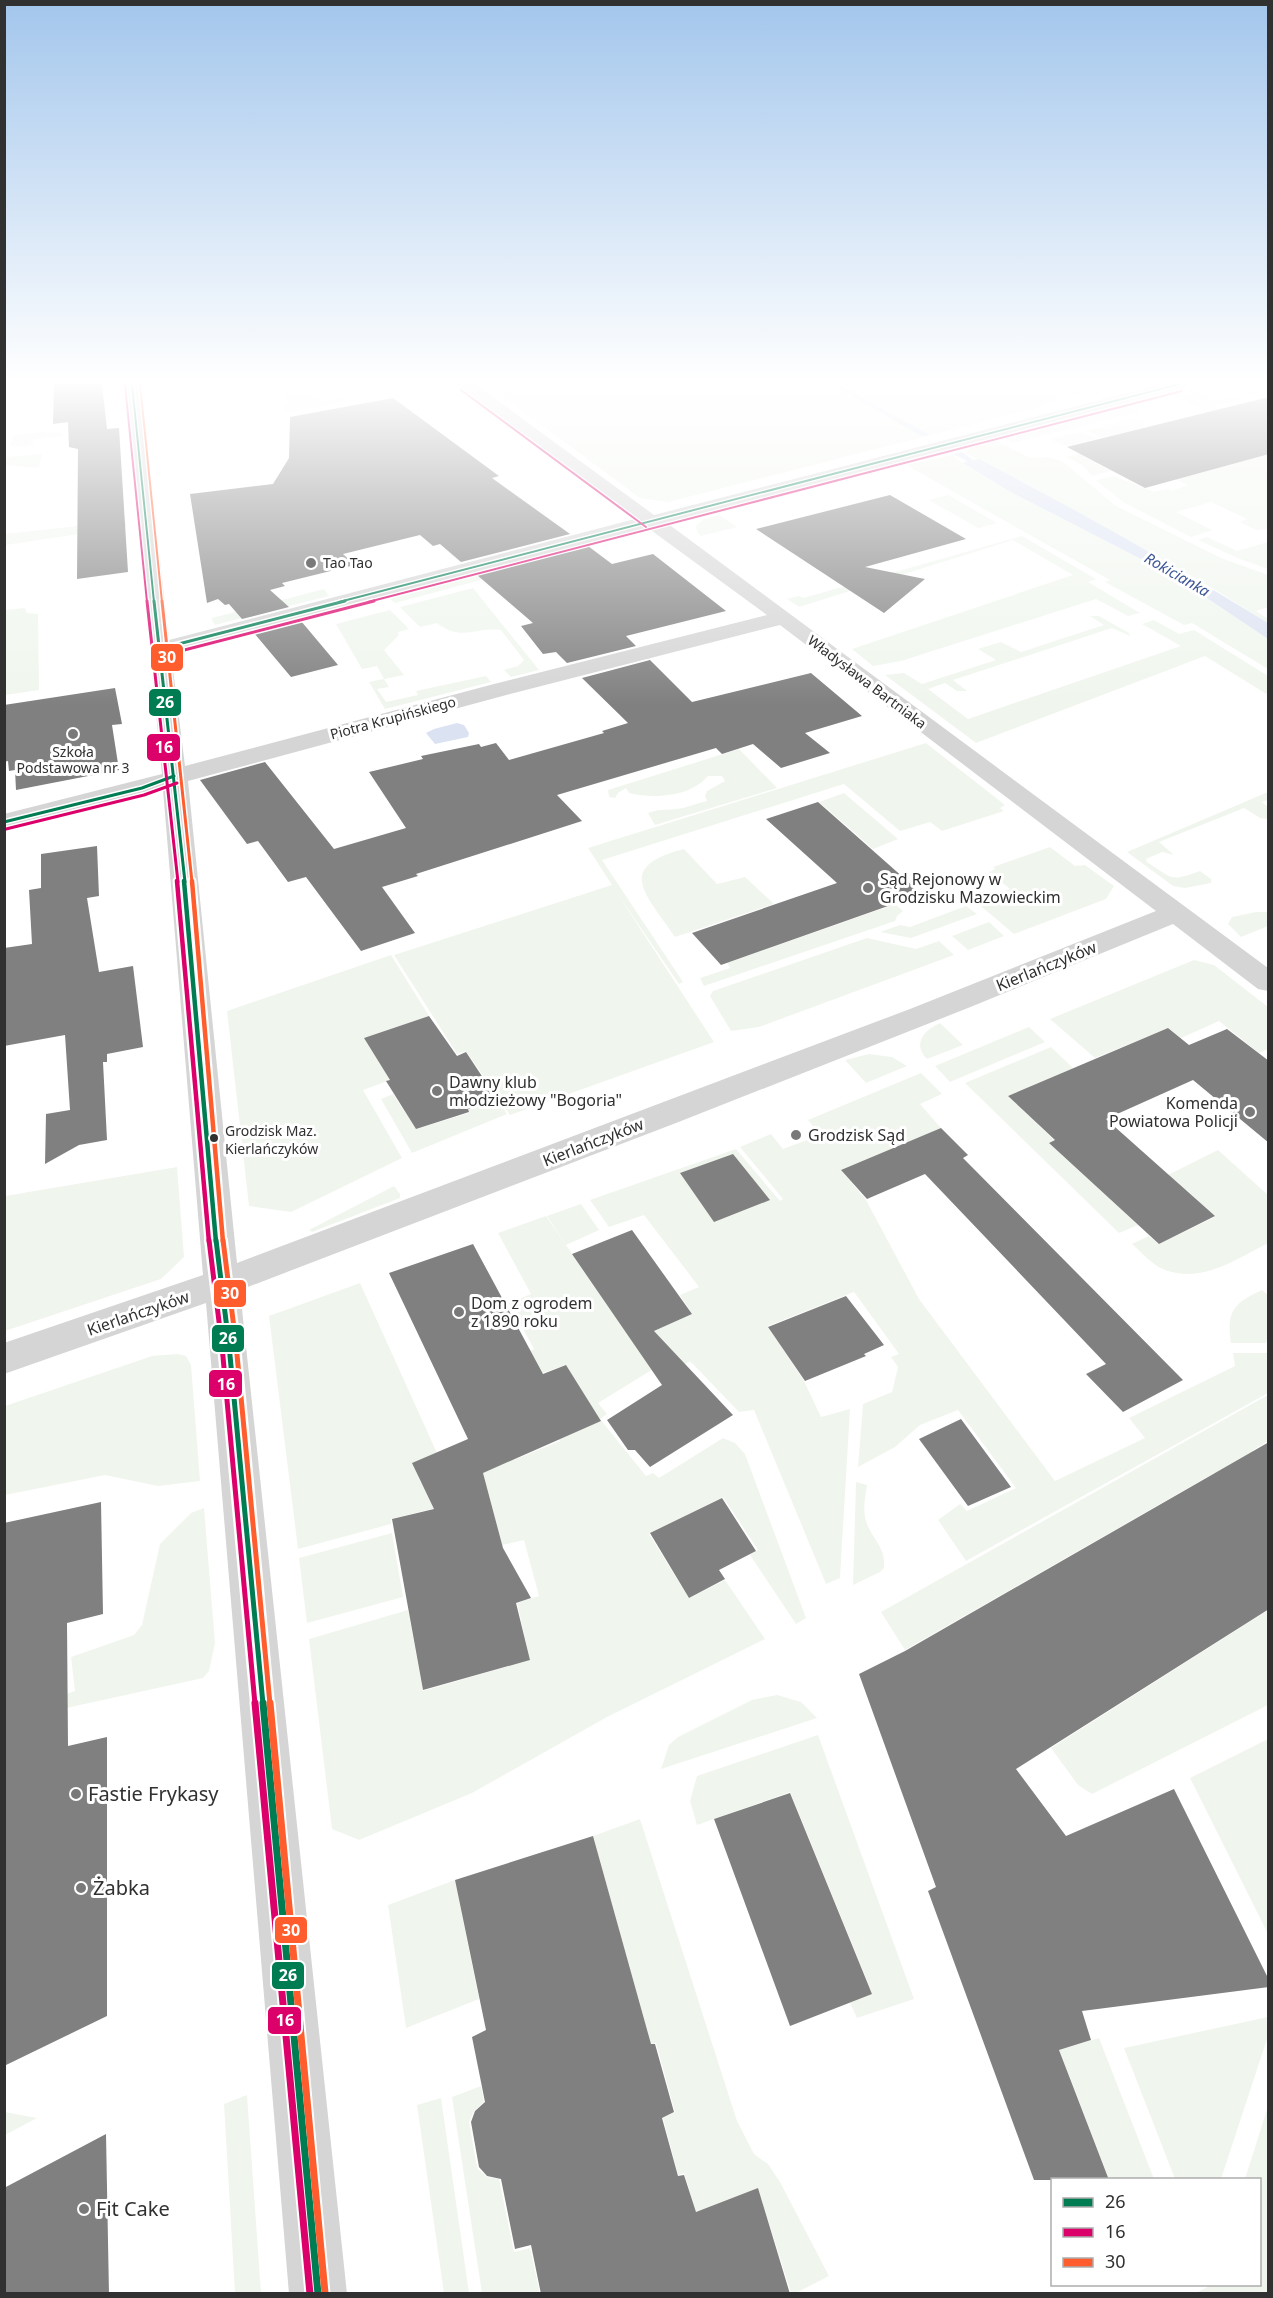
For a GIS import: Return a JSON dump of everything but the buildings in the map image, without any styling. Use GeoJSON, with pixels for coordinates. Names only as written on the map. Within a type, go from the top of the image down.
{"type":"FeatureCollection","features":[{"type":"Feature","properties":{"kind":"street"},"geometry":{"type":"LineString","coordinates":[[143,491],[174,776],[318,2294]]}},
{"type":"Feature","properties":{"kind":"street","name":"Władysława Bartniaka"},"geometry":{"type":"LineString","coordinates":[[610,491],[676,537],[1269,982]]}},
{"type":"Feature","properties":{"kind":"street"},"geometry":{"type":"LineString","coordinates":[[159,649],[764,491]]}},
{"type":"Feature","properties":{"kind":"street","name":"Piotra Krupińskiego"},"geometry":{"type":"LineString","coordinates":[[4,822],[142,788],[174,776],[782,618]]}},
{"type":"Feature","properties":{"kind":"street","name":"Kierlańczyków"},"geometry":{"type":"LineString","coordinates":[[4,1359],[221,1285],[885,1030],[1177,913]]}},
{"type":"Feature","properties":{"kind":"shaded area"},"geometry":{"type":"Polygon","coordinates":[[[631,491],[710,491],[668,502],[640,498],[631,491]]]}},
{"type":"Feature","properties":{"kind":"shaded area"},"geometry":{"type":"Polygon","coordinates":[[[953,491],[1009,491],[1174,576],[1268,639],[1268,669],[1192,623],[1184,625],[1105,582],[1110,580],[953,491]]]}},
{"type":"Feature","properties":{"kind":"shaded area"},"geometry":{"type":"Polygon","coordinates":[[[1040,491],[1098,491],[1116,506],[1221,558],[1268,575],[1268,607],[1256,611],[1268,619],[1268,623],[1209,586],[1040,491]]]}},
{"type":"Feature","properties":{"kind":"shaded area"},"geometry":{"type":"Polygon","coordinates":[[[1110,491],[1268,491],[1267,529],[1256,530],[1240,522],[1247,519],[1211,502],[1176,512],[1212,530],[1191,537],[1123,502],[1110,491]]]}},
{"type":"Feature","properties":{"kind":"shaded area"},"geometry":{"type":"Polygon","coordinates":[[[948,495],[997,523],[978,528],[929,500],[948,495]]]}},
{"type":"Feature","properties":{"kind":"shaded area"},"geometry":{"type":"Polygon","coordinates":[[[719,515],[737,527],[701,536],[697,532],[696,526],[704,519],[719,515]]]}},
{"type":"Feature","properties":{"kind":"shaded area"},"geometry":{"type":"Polygon","coordinates":[[[126,521],[126,527],[5,545],[4,534],[126,521]]]}},
{"type":"Feature","properties":{"kind":"shaded area"},"geometry":{"type":"Polygon","coordinates":[[[1022,536],[1096,579],[1088,582],[1140,613],[1128,616],[1096,599],[901,661],[873,666],[852,649],[1073,575],[1013,540],[799,607],[787,599],[799,596],[803,598],[1022,536]]]}},
{"type":"Feature","properties":{"kind":"shaded area"},"geometry":{"type":"Polygon","coordinates":[[[1207,537],[1237,551],[1268,542],[1268,569],[1198,540],[1207,537]]]}},
{"type":"Feature","properties":{"kind":"shaded area"},"geometry":{"type":"Polygon","coordinates":[[[541,559],[545,563],[395,603],[390,599],[541,559]]]}},
{"type":"Feature","properties":{"kind":"shaded area"},"geometry":{"type":"Polygon","coordinates":[[[473,588],[539,670],[511,677],[504,670],[518,666],[524,660],[501,630],[461,633],[446,629],[437,623],[420,627],[400,607],[473,588]]]}},
{"type":"Feature","properties":{"kind":"shaded area"},"geometry":{"type":"Polygon","coordinates":[[[324,589],[329,596],[215,625],[212,620],[212,618],[324,589]]]}},
{"type":"Feature","properties":{"kind":"shaded area"},"geometry":{"type":"Polygon","coordinates":[[[25,608],[27,613],[38,614],[39,690],[5,695],[5,610],[25,608]]]}},
{"type":"Feature","properties":{"kind":"shaded area"},"geometry":{"type":"Polygon","coordinates":[[[390,610],[409,629],[398,632],[399,635],[384,650],[404,675],[384,679],[377,666],[362,669],[336,624],[390,610]]]}},
{"type":"Feature","properties":{"kind":"shaded area"},"geometry":{"type":"Polygon","coordinates":[[[1090,616],[1099,616],[1129,633],[1130,636],[1112,628],[953,680],[967,691],[957,691],[945,683],[928,689],[968,719],[1181,646],[1142,624],[1154,620],[1179,634],[1194,630],[1268,676],[1268,695],[1205,656],[976,743],[885,675],[904,673],[922,684],[996,660],[978,649],[1001,642],[1021,652],[1104,625],[1090,616]]]}},
{"type":"Feature","properties":{"kind":"shaded area"},"geometry":{"type":"Polygon","coordinates":[[[486,676],[491,682],[385,709],[369,682],[384,679],[389,687],[377,689],[386,702],[418,695],[416,691],[486,676]]]}},
{"type":"Feature","properties":{"kind":"shaded area"},"geometry":{"type":"Polygon","coordinates":[[[926,743],[1005,805],[1000,808],[1004,811],[942,831],[930,822],[900,831],[844,784],[602,860],[683,982],[679,984],[617,893],[714,1042],[510,1115],[466,1051],[457,1054],[394,955],[612,885],[588,848],[926,743]]]}},
{"type":"Feature","properties":{"kind":"shaded area"},"geometry":{"type":"Polygon","coordinates":[[[739,749],[777,788],[655,825],[648,813],[683,808],[707,801],[705,796],[707,791],[725,781],[722,776],[708,776],[692,788],[671,795],[639,795],[629,793],[626,788],[615,798],[609,797],[608,790],[739,749]]]}},
{"type":"Feature","properties":{"kind":"shaded area"},"geometry":{"type":"Polygon","coordinates":[[[1268,792],[1268,800],[1262,802],[1268,807],[1268,819],[1260,818],[1244,808],[1159,842],[1174,855],[1162,852],[1146,859],[1147,862],[1172,877],[1183,877],[1200,871],[1211,879],[1211,883],[1185,888],[1173,886],[1127,852],[1268,792]]]}},
{"type":"Feature","properties":{"kind":"shaded area"},"geometry":{"type":"Polygon","coordinates":[[[844,793],[898,839],[873,849],[819,802],[844,793]]]}},
{"type":"Feature","properties":{"kind":"shaded area"},"geometry":{"type":"Polygon","coordinates":[[[1050,847],[1075,866],[1085,865],[1114,886],[1106,899],[1014,934],[976,902],[1010,889],[989,872],[995,869],[993,867],[1050,847]]]}},
{"type":"Feature","properties":{"kind":"shaded area"},"geometry":{"type":"Polygon","coordinates":[[[684,849],[717,884],[745,877],[774,904],[675,937],[647,895],[642,884],[643,874],[649,864],[662,856],[684,849]]]}},
{"type":"Feature","properties":{"kind":"shaded area"},"geometry":{"type":"Polygon","coordinates":[[[901,902],[896,905],[903,911],[895,921],[704,986],[700,978],[730,968],[727,963],[901,902]]]}},
{"type":"Feature","properties":{"kind":"shaded area"},"geometry":{"type":"Polygon","coordinates":[[[966,906],[977,914],[911,938],[880,932],[900,925],[910,927],[966,906]]]}},
{"type":"Feature","properties":{"kind":"shaded area"},"geometry":{"type":"Polygon","coordinates":[[[1268,912],[1268,926],[1241,937],[1228,924],[1232,917],[1268,912]]]}},
{"type":"Feature","properties":{"kind":"shaded area"},"geometry":{"type":"Polygon","coordinates":[[[989,922],[1004,936],[968,950],[952,936],[989,922]]]}},
{"type":"Feature","properties":{"kind":"shaded area"},"geometry":{"type":"Polygon","coordinates":[[[867,938],[916,949],[939,941],[954,955],[759,1027],[731,1031],[710,996],[713,991],[867,938]]]}},
{"type":"Feature","properties":{"kind":"shaded area"},"geometry":{"type":"Polygon","coordinates":[[[391,955],[429,1016],[364,1038],[390,1080],[363,1090],[402,1158],[291,1212],[249,1206],[227,1011],[391,955]]]}},
{"type":"Feature","properties":{"kind":"shaded area"},"geometry":{"type":"Polygon","coordinates":[[[1194,960],[1214,965],[1268,1007],[1268,1049],[1259,1053],[1219,1021],[1181,1038],[1168,1028],[1095,1058],[1050,1019],[1194,960]]]}},
{"type":"Feature","properties":{"kind":"shaded area"},"geometry":{"type":"Polygon","coordinates":[[[940,1023],[963,1045],[927,1059],[920,1048],[920,1043],[929,1029],[940,1023]]]}},
{"type":"Feature","properties":{"kind":"shaded area"},"geometry":{"type":"Polygon","coordinates":[[[1029,1027],[1045,1042],[950,1082],[935,1066],[1029,1027]]]}},
{"type":"Feature","properties":{"kind":"shaded area"},"geometry":{"type":"Polygon","coordinates":[[[1051,1047],[1073,1068],[1008,1096],[1054,1140],[1049,1143],[1138,1225],[1119,1233],[965,1083],[1051,1047]]]}},
{"type":"Feature","properties":{"kind":"shaded area"},"geometry":{"type":"Polygon","coordinates":[[[869,1054],[892,1057],[907,1066],[866,1083],[845,1060],[869,1054]]]}},
{"type":"Feature","properties":{"kind":"shaded area"},"geometry":{"type":"Polygon","coordinates":[[[921,1073],[942,1094],[920,1104],[941,1128],[841,1170],[866,1200],[919,1299],[1055,1481],[1145,1438],[1129,1418],[1235,1366],[1233,1353],[1268,1353],[1268,1393],[966,1561],[938,1520],[960,1504],[967,1511],[1016,1488],[958,1410],[920,1425],[895,1447],[858,1467],[863,1404],[892,1392],[898,1367],[891,1357],[899,1354],[854,1292],[768,1326],[804,1381],[821,1417],[850,1409],[840,1578],[826,1584],[754,1410],[739,1412],[690,1361],[664,1377],[655,1368],[598,1403],[607,1414],[600,1419],[646,1476],[653,1473],[659,1478],[723,1438],[735,1443],[745,1454],[806,1618],[796,1624],[750,1555],[758,1550],[723,1497],[649,1534],[689,1598],[725,1580],[765,1639],[607,1717],[472,1793],[359,1840],[332,1829],[309,1639],[408,1610],[423,1691],[530,1660],[517,1603],[539,1596],[524,1540],[502,1545],[489,1495],[391,1519],[391,1524],[298,1549],[269,1316],[360,1283],[437,1453],[413,1463],[421,1483],[506,1446],[514,1460],[560,1441],[556,1433],[566,1365],[505,1386],[446,1385],[534,1349],[509,1303],[531,1294],[498,1233],[546,1216],[632,1341],[692,1314],[680,1295],[699,1287],[644,1215],[609,1227],[590,1200],[736,1149],[780,1201],[783,1199],[740,1147],[771,1134],[783,1149],[820,1135],[808,1120],[921,1073]]]}},
{"type":"Feature","properties":{"kind":"shaded area"},"geometry":{"type":"Polygon","coordinates":[[[393,1094],[416,1129],[469,1113],[468,1109],[497,1099],[507,1114],[412,1153],[381,1099],[393,1094]]]}},
{"type":"Feature","properties":{"kind":"shaded area"},"geometry":{"type":"Polygon","coordinates":[[[1218,1150],[1268,1195],[1268,1243],[1228,1264],[1200,1273],[1171,1272],[1157,1266],[1132,1244],[1149,1236],[1159,1244],[1215,1217],[1168,1175],[1218,1150]]]}},
{"type":"Feature","properties":{"kind":"shaded area"},"geometry":{"type":"Polygon","coordinates":[[[177,1167],[184,1257],[161,1279],[5,1331],[5,1196],[177,1167]]]}},
{"type":"Feature","properties":{"kind":"shaded area"},"geometry":{"type":"Polygon","coordinates":[[[394,1186],[400,1198],[312,1232],[309,1230],[394,1186]]]}},
{"type":"Feature","properties":{"kind":"shaded area"},"geometry":{"type":"Polygon","coordinates":[[[581,1204],[599,1230],[566,1245],[547,1216],[581,1204]]]}},
{"type":"Feature","properties":{"kind":"shaded area"},"geometry":{"type":"Polygon","coordinates":[[[1262,1290],[1268,1295],[1266,1343],[1231,1343],[1230,1323],[1234,1309],[1245,1299],[1262,1290]]]}},
{"type":"Feature","properties":{"kind":"shaded area"},"geometry":{"type":"Polygon","coordinates":[[[178,1354],[186,1356],[191,1365],[200,1481],[158,1486],[105,1475],[5,1495],[5,1406],[152,1356],[178,1354]]]}},
{"type":"Feature","properties":{"kind":"shaded area"},"geometry":{"type":"Polygon","coordinates":[[[1268,1395],[1268,1441],[1252,1451],[1268,1468],[1244,1504],[1214,1473],[905,1650],[881,1612],[1268,1395]]]}},
{"type":"Feature","properties":{"kind":"shaded area"},"geometry":{"type":"Polygon","coordinates":[[[856,1482],[867,1485],[864,1504],[865,1519],[883,1555],[884,1568],[853,1585],[856,1482]]]}},
{"type":"Feature","properties":{"kind":"shaded area"},"geometry":{"type":"Polygon","coordinates":[[[204,1508],[215,1643],[209,1671],[203,1678],[30,1716],[4,1715],[75,1691],[71,1657],[134,1635],[142,1625],[160,1544],[191,1513],[204,1508]]]}},
{"type":"Feature","properties":{"kind":"shaded area"},"geometry":{"type":"Polygon","coordinates":[[[392,1533],[403,1597],[307,1623],[299,1558],[392,1533]]]}},
{"type":"Feature","properties":{"kind":"shaded area"},"geometry":{"type":"Polygon","coordinates":[[[1268,1610],[1268,1705],[1092,1794],[1078,1785],[1051,1748],[1268,1610]]]}},
{"type":"Feature","properties":{"kind":"shaded area"},"geometry":{"type":"Polygon","coordinates":[[[777,1695],[801,1702],[817,1718],[661,1769],[669,1745],[678,1737],[752,1700],[777,1695]]]}},
{"type":"Feature","properties":{"kind":"shaded area"},"geometry":{"type":"Polygon","coordinates":[[[818,1735],[914,1999],[857,2018],[850,2003],[872,1993],[790,1792],[697,1825],[690,1801],[697,1776],[818,1735]]]}},
{"type":"Feature","properties":{"kind":"shaded area"},"geometry":{"type":"Polygon","coordinates":[[[1268,1739],[1268,1934],[1190,1778],[1268,1739]]]}},
{"type":"Feature","properties":{"kind":"shaded area"},"geometry":{"type":"Polygon","coordinates":[[[640,1819],[737,2121],[754,2154],[768,2164],[780,2182],[829,2276],[796,2293],[791,2293],[758,2188],[696,2212],[684,2173],[678,2175],[663,2118],[675,2112],[656,2043],[643,2046],[636,1991],[593,1836],[640,1819]]]}},
{"type":"Feature","properties":{"kind":"shaded area"},"geometry":{"type":"Polygon","coordinates":[[[455,1880],[479,1999],[406,2028],[388,1905],[455,1880]]]}},
{"type":"Feature","properties":{"kind":"shaded area"},"geometry":{"type":"Polygon","coordinates":[[[1268,2017],[1268,2036],[1221,2178],[1175,2178],[1124,2048],[1268,2017]]]}},
{"type":"Feature","properties":{"kind":"shaded area"},"geometry":{"type":"Polygon","coordinates":[[[1099,2038],[1154,2178],[1109,2178],[1059,2050],[1099,2038]]]}},
{"type":"Feature","properties":{"kind":"shaded area"},"geometry":{"type":"Polygon","coordinates":[[[481,2086],[484,2102],[474,2111],[469,2122],[478,2169],[487,2177],[499,2179],[514,2252],[530,2248],[540,2293],[482,2293],[452,2097],[481,2086]]]}},
{"type":"Feature","properties":{"kind":"shaded area"},"geometry":{"type":"Polygon","coordinates":[[[247,2095],[261,2293],[235,2293],[224,2104],[247,2095]]]}},
{"type":"Feature","properties":{"kind":"shaded area"},"geometry":{"type":"Polygon","coordinates":[[[441,2098],[469,2293],[444,2293],[417,2105],[441,2098]]]}},
{"type":"Feature","properties":{"kind":"shaded area"},"geometry":{"type":"Polygon","coordinates":[[[1268,2106],[1268,2293],[1196,2293],[1209,2286],[1261,2286],[1261,2178],[1245,2178],[1268,2106]]]}},
{"type":"Feature","properties":{"kind":"shaded area"},"geometry":{"type":"Polygon","coordinates":[[[5,2112],[37,2118],[5,2135],[5,2112]]]}},
{"type":"Feature","properties":{"kind":"water","name":"Rokicianka"},"geometry":{"type":"Polygon","coordinates":[[[1009,491],[1039,491],[1089,518],[1268,623],[1268,639],[1174,576],[1009,491]]]}},
{"type":"Feature","properties":{"kind":"water"},"geometry":{"type":"Polygon","coordinates":[[[457,723],[464,725],[469,733],[468,737],[435,744],[426,733],[434,729],[457,723]]]}},
{"type":"Feature","properties":{"kind":"transit line","name":"16"},"geometry":{"type":"LineString","coordinates":[[136,491],[171,807],[208,1232],[222,1346],[310,2294]]}},
{"type":"Feature","properties":{"kind":"transit line","name":"26"},"geometry":{"type":"LineString","coordinates":[[143,491],[178,806],[215,1231],[229,1345],[318,2294]]}},
{"type":"Feature","properties":{"kind":"transit line","name":"30"},"geometry":{"type":"LineString","coordinates":[[151,491],[185,805],[222,1230],[236,1344],[325,2293]]}},
{"type":"Feature","properties":{"kind":"transit line","name":"16"},"geometry":{"type":"LineString","coordinates":[[598,491],[646,527]]}},
{"type":"Feature","properties":{"kind":"transit line","name":"26"},"geometry":{"type":"LineString","coordinates":[[159,649],[767,491]]}},
{"type":"Feature","properties":{"kind":"transit line","name":"16"},"geometry":{"type":"LineString","coordinates":[[161,656],[796,491]]}},
{"type":"Feature","properties":{"kind":"transit line","name":"26"},"geometry":{"type":"LineString","coordinates":[[4,822],[142,788],[174,776]]}},
{"type":"Feature","properties":{"kind":"transit line","name":"16"},"geometry":{"type":"LineString","coordinates":[[6,829],[144,795],[177,783]]}},
{"type":"Feature","properties":{"kind":"place","name":"Tao Tao"},"geometry":{"type":"Point","coordinates":[311,563]}},
{"type":"Feature","properties":{"kind":"place","name":"Szkoła Podstawowa nr 3"},"geometry":{"type":"Point","coordinates":[73,734]}},
{"type":"Feature","properties":{"kind":"place","name":"Sąd Rejonowy w Grodzisku Mazowieckim"},"geometry":{"type":"Point","coordinates":[868,888]}},
{"type":"Feature","properties":{"kind":"place","name":"Dawny klub młodzieżowy \"Bogoria\""},"geometry":{"type":"Point","coordinates":[437,1091]}},
{"type":"Feature","properties":{"kind":"place","name":"Komenda Powiatowa Policji"},"geometry":{"type":"Point","coordinates":[1250,1112]}},
{"type":"Feature","properties":{"kind":"place","name":"Grodzisk Sąd"},"geometry":{"type":"Point","coordinates":[796,1135]}},
{"type":"Feature","properties":{"kind":"place","name":"Grodzisk Maz. Kierlańczyków"},"geometry":{"type":"Point","coordinates":[214,1138]}},
{"type":"Feature","properties":{"kind":"place","name":"Dom z ogrodem z 1890 roku"},"geometry":{"type":"Point","coordinates":[459,1312]}},
{"type":"Feature","properties":{"kind":"place","name":"Fastie Frykasy"},"geometry":{"type":"Point","coordinates":[76,1794]}},
{"type":"Feature","properties":{"kind":"place","name":"Żabka"},"geometry":{"type":"Point","coordinates":[81,1888]}},
{"type":"Feature","properties":{"kind":"place","name":"Fit Cake"},"geometry":{"type":"Point","coordinates":[84,2209]}}]}
